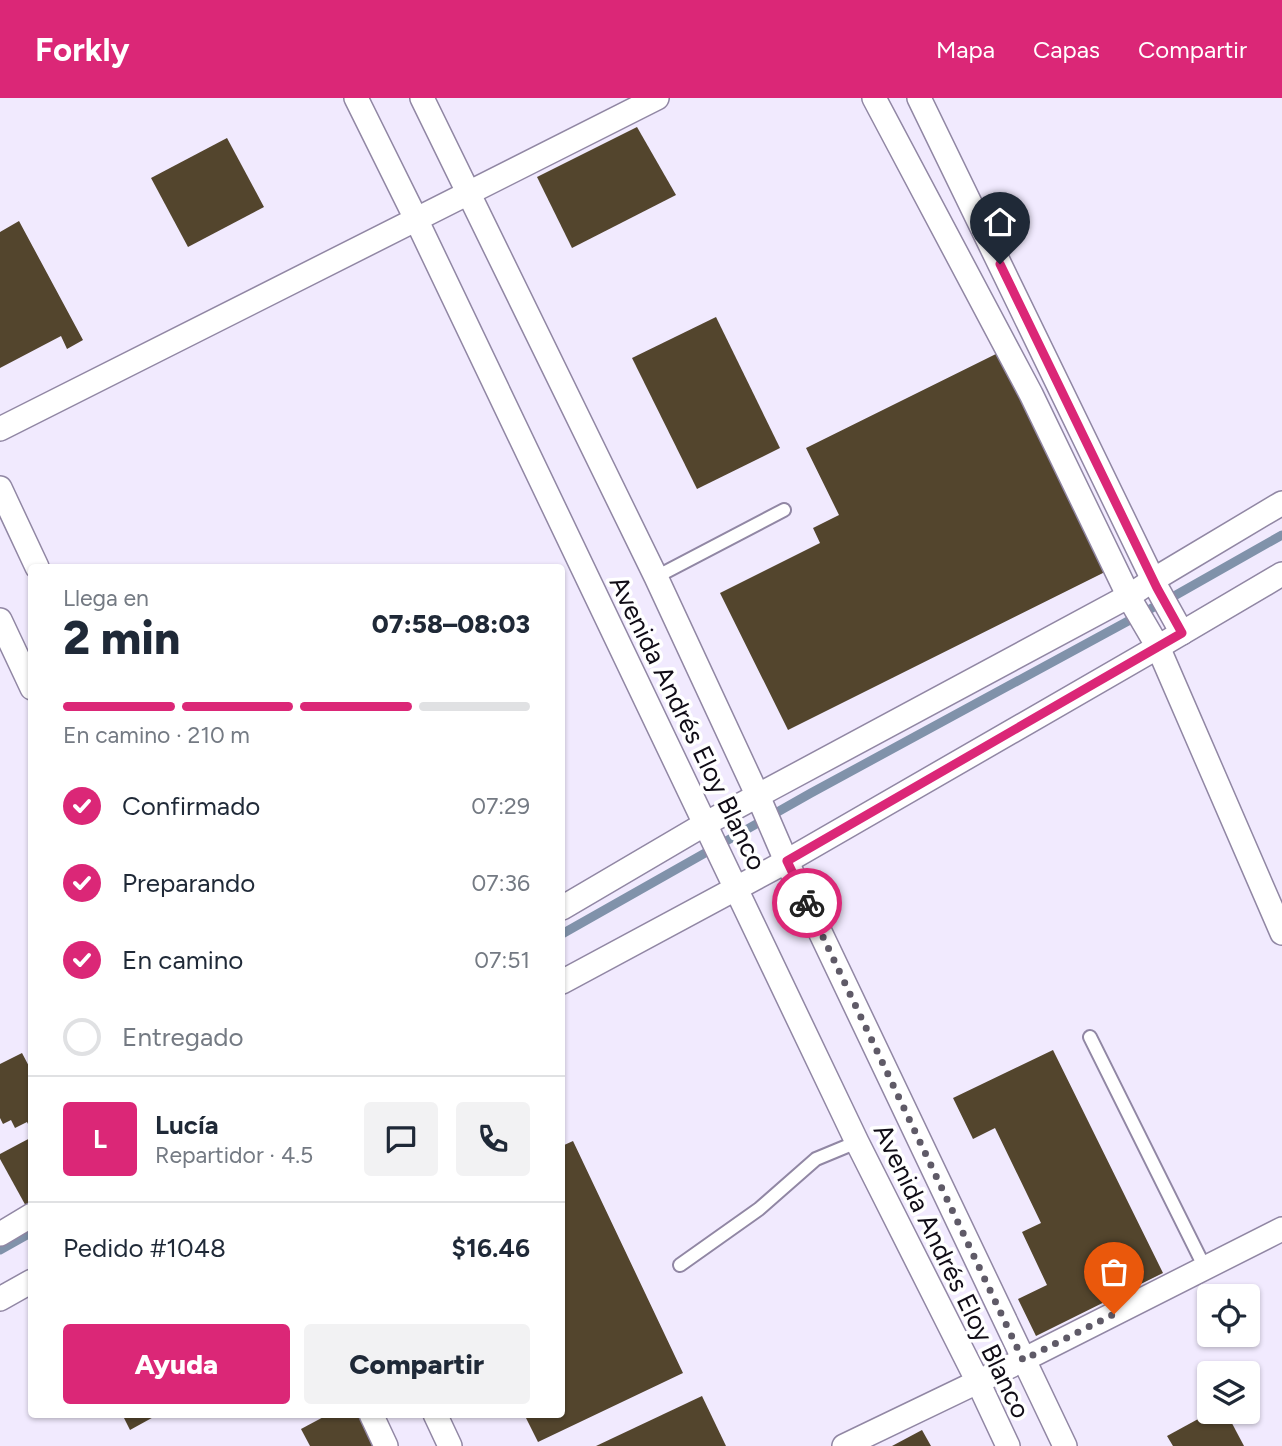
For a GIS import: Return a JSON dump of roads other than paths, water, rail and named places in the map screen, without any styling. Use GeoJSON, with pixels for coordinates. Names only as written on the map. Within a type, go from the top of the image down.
{"type":"FeatureCollection","features":[{"type":"Feature","properties":{"kind":"street","name":"Avenida Andrés Eloy Blanco"},"geometry":{"type":"LineString","coordinates":[[356,98],[857,1142],[1008,1446]]}},
{"type":"Feature","properties":{"kind":"street","name":"Avenida Andrés Eloy Blanco"},"geometry":{"type":"LineString","coordinates":[[422,98],[656,577],[785,857],[1065,1446]]}},
{"type":"Feature","properties":{"kind":"street"},"geometry":{"type":"LineString","coordinates":[[0,429],[657,98]]}},
{"type":"Feature","properties":{"kind":"street"},"geometry":{"type":"LineString","coordinates":[[874,98],[1031,394],[1130,599],[1156,645],[1282,933]]}},
{"type":"Feature","properties":{"kind":"street"},"geometry":{"type":"LineString","coordinates":[[919,98],[1155,584],[1179,628]]}},
{"type":"Feature","properties":{"kind":"street"},"geometry":{"type":"LineString","coordinates":[[0,488],[36,564]]}},
{"type":"Feature","properties":{"kind":"street"},"geometry":{"type":"LineString","coordinates":[[565,906],[1130,599],[1282,503]]}},
{"type":"Feature","properties":{"kind":"street"},"geometry":{"type":"LineString","coordinates":[[565,980],[1156,645],[1179,628],[1282,573]]}},
{"type":"Feature","properties":{"kind":"street"},"geometry":{"type":"LineString","coordinates":[[0,620],[28,680]]}},
{"type":"Feature","properties":{"kind":"street"},"geometry":{"type":"LineString","coordinates":[[0,1234],[28,1217]]}},
{"type":"Feature","properties":{"kind":"street"},"geometry":{"type":"LineString","coordinates":[[844,1446],[1282,1230]]}},
{"type":"Feature","properties":{"kind":"street"},"geometry":{"type":"LineString","coordinates":[[0,1299],[28,1283]]}},
{"type":"Feature","properties":{"kind":"street"},"geometry":{"type":"LineString","coordinates":[[373,1418],[386,1446]]}},
{"type":"Feature","properties":{"kind":"street"},"geometry":{"type":"LineString","coordinates":[[437,1418],[450,1446]]}},
{"type":"Feature","properties":{"kind":"lane"},"geometry":{"type":"LineString","coordinates":[[656,577],[784,510]]}},
{"type":"Feature","properties":{"kind":"lane"},"geometry":{"type":"LineString","coordinates":[[1090,1037],[1205,1268]]}},
{"type":"Feature","properties":{"kind":"lane"},"geometry":{"type":"LineString","coordinates":[[680,1265],[759,1209],[816,1159],[857,1142]]}},
{"type":"Feature","properties":{"kind":"waterway"},"geometry":{"type":"LineString","coordinates":[[565,932],[811,793],[1282,535]]}},
{"type":"Feature","properties":{"kind":"waterway"},"geometry":{"type":"LineString","coordinates":[[0,1250],[28,1234]]}}]}
